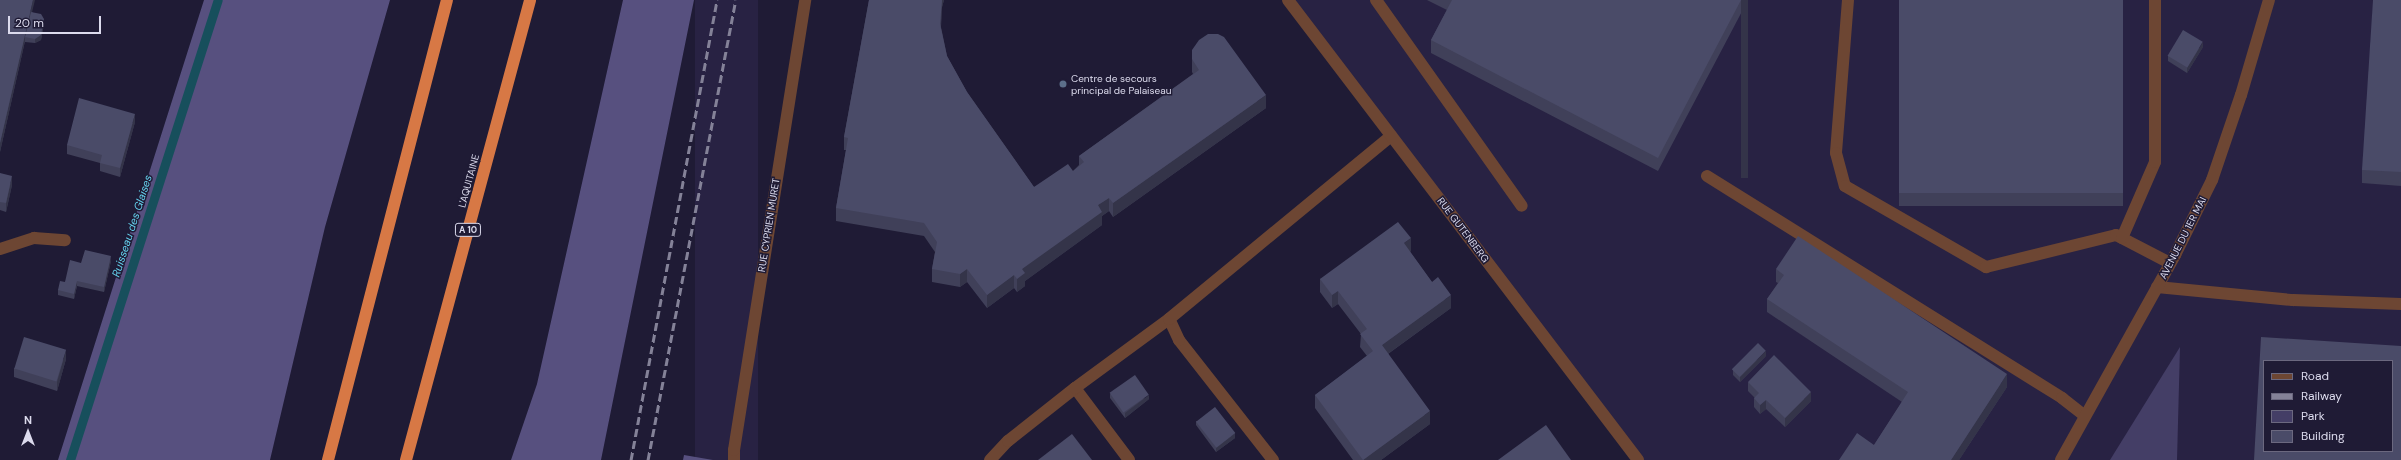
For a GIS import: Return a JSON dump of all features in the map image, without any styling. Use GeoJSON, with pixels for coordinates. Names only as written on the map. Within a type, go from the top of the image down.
{"type":"FeatureCollection","features":[{"type":"Feature","properties":{"kind":"highway"},"geometry":{"type":"LineString","coordinates":[[328,460],[447,0]]}},
{"type":"Feature","properties":{"kind":"highway","name":"L'AQUITAINE"},"geometry":{"type":"LineString","coordinates":[[406,460],[530,0]]}},
{"type":"Feature","properties":{"kind":"street","name":"RUE CYPRIEN MURET"},"geometry":{"type":"LineString","coordinates":[[734,455],[804,0]]}},
{"type":"Feature","properties":{"kind":"street","name":"RUE GUTENBERG"},"geometry":{"type":"LineString","coordinates":[[1288,0],[1638,460]]}},
{"type":"Feature","properties":{"kind":"street"},"geometry":{"type":"LineString","coordinates":[[1376,0],[1522,206]]}},
{"type":"Feature","properties":{"kind":"street"},"geometry":{"type":"LineString","coordinates":[[1848,0],[1836,153],[1845,186],[1986,267],[2116,235],[2170,263]]}},
{"type":"Feature","properties":{"kind":"street"},"geometry":{"type":"LineString","coordinates":[[2122,238],[2155,162],[2155,0]]}},
{"type":"Feature","properties":{"kind":"street","name":"AVENUE DU 1ER MAI"},"geometry":{"type":"LineString","coordinates":[[2061,460],[2170,263],[2212,180],[2241,95],[2269,0]]}},
{"type":"Feature","properties":{"kind":"street"},"geometry":{"type":"LineString","coordinates":[[990,460],[1008,441],[1075,388],[1168,319],[1391,136]]}},
{"type":"Feature","properties":{"kind":"street"},"geometry":{"type":"LineString","coordinates":[[1707,176],[2062,398],[2085,416]]}},
{"type":"Feature","properties":{"kind":"street"},"geometry":{"type":"LineString","coordinates":[[0,249],[34,238],[64,240]]}},
{"type":"Feature","properties":{"kind":"street"},"geometry":{"type":"LineString","coordinates":[[2157,287],[2293,300],[2401,304]]}},
{"type":"Feature","properties":{"kind":"street"},"geometry":{"type":"LineString","coordinates":[[1168,319],[1179,340],[1273,460]]}},
{"type":"Feature","properties":{"kind":"street"},"geometry":{"type":"LineString","coordinates":[[1075,388],[1129,460]]}},
{"type":"Feature","properties":{"kind":"shaded area"},"geometry":{"type":"Polygon","coordinates":[[[204,0],[390,0],[325,227],[270,460],[58,460],[204,0]]]}},
{"type":"Feature","properties":{"kind":"shaded area"},"geometry":{"type":"Polygon","coordinates":[[[623,0],[694,0],[601,460],[511,460],[537,384],[623,0]]]}},
{"type":"Feature","properties":{"kind":"shaded area"},"geometry":{"type":"Polygon","coordinates":[[[695,0],[758,0],[758,460],[695,460],[695,0]]]}},
{"type":"Feature","properties":{"kind":"shaded area"},"geometry":{"type":"Polygon","coordinates":[[[1288,0],[2401,0],[2401,460],[1638,460],[1288,0]]]}},
{"type":"Feature","properties":{"kind":"shaded area"},"geometry":{"type":"Polygon","coordinates":[[[684,455],[713,460],[683,460],[684,455]]]}},
{"type":"Feature","properties":{"kind":"green space"},"geometry":{"type":"Polygon","coordinates":[[[2180,347],[2177,460],[2110,460],[2180,347]]]}},
{"type":"Feature","properties":{"kind":"building"},"geometry":{"type":"Polygon","coordinates":[[[0,0],[33,0],[0,143],[0,0]]]}},
{"type":"Feature","properties":{"kind":"building"},"geometry":{"type":"Polygon","coordinates":[[[869,0],[942,0],[940,24],[947,56],[967,92],[1034,187],[1068,164],[1073,171],[1084,162],[1079,156],[1199,70],[1192,59],[1192,50],[1199,40],[1208,34],[1218,34],[1224,37],[1266,95],[1113,203],[1109,198],[1098,205],[1102,212],[1022,269],[1025,273],[1017,279],[1014,275],[987,295],[967,269],[960,274],[932,269],[937,242],[924,223],[836,208],[848,138],[844,137],[869,0]]]}},
{"type":"Feature","properties":{"kind":"building"},"geometry":{"type":"Polygon","coordinates":[[[1452,0],[1741,0],[1658,158],[1431,40],[1452,0]]]}},
{"type":"Feature","properties":{"kind":"building"},"geometry":{"type":"Polygon","coordinates":[[[1899,0],[2123,0],[2123,193],[1899,193],[1899,0]]]}},
{"type":"Feature","properties":{"kind":"building"},"geometry":{"type":"Polygon","coordinates":[[[2373,0],[2401,0],[2401,172],[2362,170],[2373,0]]]}},
{"type":"Feature","properties":{"kind":"building"},"geometry":{"type":"Polygon","coordinates":[[[31,12],[41,14],[44,19],[41,35],[35,39],[25,37],[31,12]]]}},
{"type":"Feature","properties":{"kind":"building"},"geometry":{"type":"Polygon","coordinates":[[[2183,30],[2203,42],[2187,68],[2168,56],[2183,30]]]}},
{"type":"Feature","properties":{"kind":"building"},"geometry":{"type":"Polygon","coordinates":[[[79,98],[135,114],[120,168],[100,163],[102,155],[67,145],[79,98]]]}},
{"type":"Feature","properties":{"kind":"building"},"geometry":{"type":"Polygon","coordinates":[[[0,173],[12,176],[6,203],[0,202],[0,173]]]}},
{"type":"Feature","properties":{"kind":"building"},"geometry":{"type":"Polygon","coordinates":[[[1398,222],[1411,238],[1404,243],[1432,282],[1438,277],[1451,295],[1382,345],[1430,411],[1363,460],[1315,395],[1373,351],[1360,334],[1367,329],[1338,291],[1332,295],[1320,279],[1398,222]]]}},
{"type":"Feature","properties":{"kind":"building"},"geometry":{"type":"Polygon","coordinates":[[[1798,236],[2007,374],[1951,460],[1839,460],[1857,433],[1874,445],[1908,392],[1767,299],[1784,275],[1776,269],[1798,236]]]}},
{"type":"Feature","properties":{"kind":"building"},"geometry":{"type":"Polygon","coordinates":[[[85,250],[111,256],[104,287],[77,281],[74,294],[58,290],[60,281],[65,282],[70,260],[81,263],[85,250]]]}},
{"type":"Feature","properties":{"kind":"building"},"geometry":{"type":"Polygon","coordinates":[[[24,337],[66,350],[56,381],[14,369],[24,337]]]}},
{"type":"Feature","properties":{"kind":"building"},"geometry":{"type":"Polygon","coordinates":[[[2261,337],[2401,346],[2401,460],[2254,460],[2261,337]]]}},
{"type":"Feature","properties":{"kind":"building"},"geometry":{"type":"Polygon","coordinates":[[[1758,343],[1766,351],[1740,377],[1732,369],[1758,343]]]}},
{"type":"Feature","properties":{"kind":"building"},"geometry":{"type":"Polygon","coordinates":[[[1774,355],[1811,392],[1785,418],[1766,400],[1760,405],[1754,398],[1759,393],[1748,382],[1774,355]]]}},
{"type":"Feature","properties":{"kind":"building"},"geometry":{"type":"Polygon","coordinates":[[[1135,375],[1149,395],[1123,412],[1110,393],[1135,375]]]}},
{"type":"Feature","properties":{"kind":"building"},"geometry":{"type":"Polygon","coordinates":[[[1215,407],[1235,433],[1216,448],[1196,422],[1215,407]]]}},
{"type":"Feature","properties":{"kind":"building"},"geometry":{"type":"Polygon","coordinates":[[[1546,425],[1571,460],[1498,460],[1546,425]]]}},
{"type":"Feature","properties":{"kind":"building"},"geometry":{"type":"Polygon","coordinates":[[[1072,434],[1092,460],[1038,460],[1072,434]]]}},
{"type":"Feature","properties":{"kind":"waterway","name":"Ruisseau des Glaises"},"geometry":{"type":"LineString","coordinates":[[70,460],[218,0]]}},
{"type":"Feature","properties":{"kind":"railway"},"geometry":{"type":"LineString","coordinates":[[631,460],[717,0]]}},
{"type":"Feature","properties":{"kind":"railway"},"geometry":{"type":"LineString","coordinates":[[648,460],[736,0]]}},
{"type":"Feature","properties":{"kind":"place","name":"Centre de secours principal de Palaiseau"},"geometry":{"type":"Point","coordinates":[1063,84]}}]}
